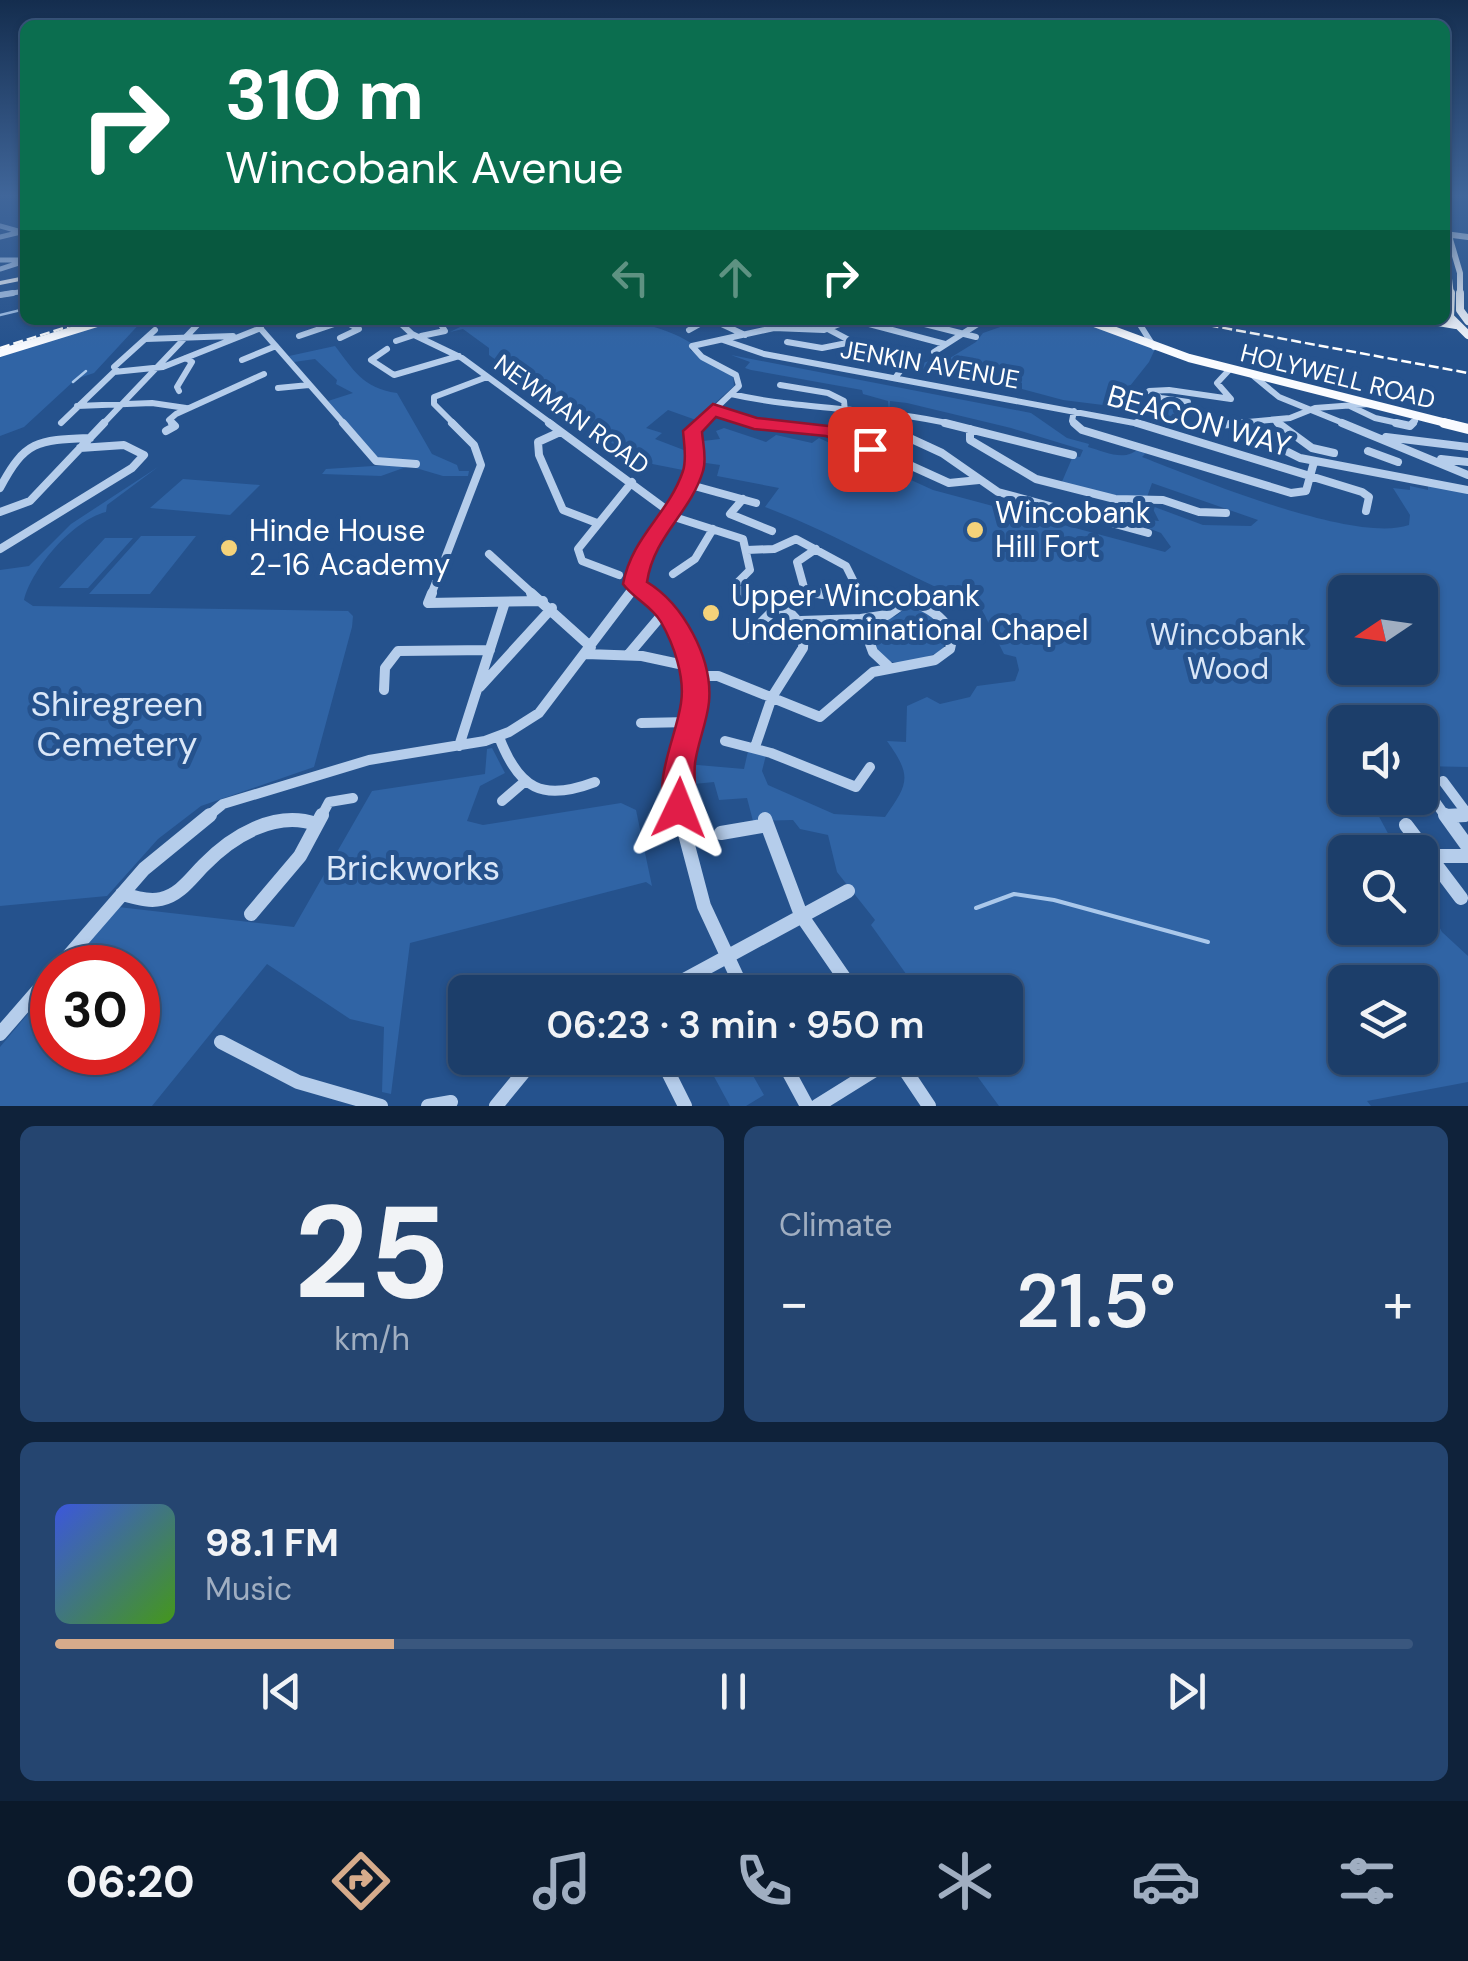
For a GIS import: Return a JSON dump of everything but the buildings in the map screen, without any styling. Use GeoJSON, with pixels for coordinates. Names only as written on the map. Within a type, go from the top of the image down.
{"type":"FeatureCollection","features":[{"type":"Feature","properties":{"kind":"main road"},"geometry":{"type":"LineString","coordinates":[[1450,247],[1456,276],[1450,286]]}},
{"type":"Feature","properties":{"kind":"main road"},"geometry":{"type":"LineString","coordinates":[[1450,251],[1460,288],[1456,300],[1467,332]]}},
{"type":"Feature","properties":{"kind":"main road"},"geometry":{"type":"LineString","coordinates":[[1450,317],[1455,325]]}},
{"type":"Feature","properties":{"kind":"main road"},"geometry":{"type":"LineString","coordinates":[[1450,324],[1467,332]]}},
{"type":"Feature","properties":{"kind":"main road"},"geometry":{"type":"LineString","coordinates":[[0,353],[90,325]]}},
{"type":"Feature","properties":{"kind":"main road","name":"HOLYWELL ROAD"},"geometry":{"type":"LineString","coordinates":[[1099,325],[1230,369],[1468,429]]}},
{"type":"Feature","properties":{"kind":"street"},"geometry":{"type":"LineString","coordinates":[[1456,262],[1468,266]]}},
{"type":"Feature","properties":{"kind":"street"},"geometry":{"type":"LineString","coordinates":[[0,512],[30,500],[198,325]]}},
{"type":"Feature","properties":{"kind":"street"},"geometry":{"type":"LineString","coordinates":[[62,422],[117,371],[158,368],[241,336],[254,325]]}},
{"type":"Feature","properties":{"kind":"street"},"geometry":{"type":"LineString","coordinates":[[259,325],[376,461],[416,464]]}},
{"type":"Feature","properties":{"kind":"street"},"geometry":{"type":"LineString","coordinates":[[299,336],[331,325]]}},
{"type":"Feature","properties":{"kind":"street"},"geometry":{"type":"LineString","coordinates":[[340,338],[359,329],[353,325]]}},
{"type":"Feature","properties":{"kind":"street","name":"NEWMAN ROAD"},"geometry":{"type":"LineString","coordinates":[[403,325],[416,336],[459,356],[670,514]]}},
{"type":"Feature","properties":{"kind":"street"},"geometry":{"type":"LineString","coordinates":[[396,342],[446,330],[442,325]]}},
{"type":"Feature","properties":{"kind":"street"},"geometry":{"type":"LineString","coordinates":[[689,330],[700,325]]}},
{"type":"Feature","properties":{"kind":"street"},"geometry":{"type":"LineString","coordinates":[[722,325],[745,335]]}},
{"type":"Feature","properties":{"kind":"street"},"geometry":{"type":"LineString","coordinates":[[810,325],[814,330]]}},
{"type":"Feature","properties":{"kind":"street"},"geometry":{"type":"LineString","coordinates":[[78,945],[173,842],[223,804],[369,760],[499,736],[539,714],[634,584],[639,558],[670,514],[695,467],[692,431],[739,386],[738,377],[692,348],[774,328],[828,330],[840,325]]}},
{"type":"Feature","properties":{"kind":"street"},"geometry":{"type":"LineString","coordinates":[[871,325],[945,344]]}},
{"type":"Feature","properties":{"kind":"street"},"geometry":{"type":"LineString","coordinates":[[935,325],[976,337]]}},
{"type":"Feature","properties":{"kind":"street"},"geometry":{"type":"LineString","coordinates":[[934,352],[974,325]]}},
{"type":"Feature","properties":{"kind":"street"},"geometry":{"type":"LineString","coordinates":[[1141,325],[1154,346]]}},
{"type":"Feature","properties":{"kind":"street"},"geometry":{"type":"LineString","coordinates":[[117,371],[114,367],[155,330]]}},
{"type":"Feature","properties":{"kind":"street"},"geometry":{"type":"LineString","coordinates":[[828,330],[898,366],[901,370],[895,378]]}},
{"type":"Feature","properties":{"kind":"street"},"geometry":{"type":"LineString","coordinates":[[146,339],[241,336]]}},
{"type":"Feature","properties":{"kind":"street","name":"JENKIN AVENUE"},"geometry":{"type":"LineString","coordinates":[[722,340],[755,352],[1074,410]]}},
{"type":"Feature","properties":{"kind":"street"},"geometry":{"type":"LineString","coordinates":[[787,342],[822,348],[852,342]]}},
{"type":"Feature","properties":{"kind":"street"},"geometry":{"type":"LineString","coordinates":[[242,360],[276,346]]}},
{"type":"Feature","properties":{"kind":"street"},"geometry":{"type":"LineString","coordinates":[[386,349],[370,358],[394,375],[459,356]]}},
{"type":"Feature","properties":{"kind":"street"},"geometry":{"type":"LineString","coordinates":[[179,391],[177,387],[192,362],[186,358]]}},
{"type":"Feature","properties":{"kind":"street"},"geometry":{"type":"LineString","coordinates":[[1183,402],[1149,393],[1160,383],[1187,396],[1231,399],[1217,383],[1230,369]]}},
{"type":"Feature","properties":{"kind":"street"},"geometry":{"type":"LineString","coordinates":[[1251,374],[1274,394],[1468,475]]}},
{"type":"Feature","properties":{"kind":"street"},"geometry":{"type":"LineString","coordinates":[[166,431],[175,426],[170,418],[186,408],[264,376]]}},
{"type":"Feature","properties":{"kind":"street"},"geometry":{"type":"LineString","coordinates":[[487,377],[446,390],[433,400],[478,451],[479,474],[428,601],[547,605]]}},
{"type":"Feature","properties":{"kind":"street"},"geometry":{"type":"LineString","coordinates":[[278,388],[309,384]]}},
{"type":"Feature","properties":{"kind":"street"},"geometry":{"type":"LineString","coordinates":[[780,385],[834,394],[844,402],[846,412]]}},
{"type":"Feature","properties":{"kind":"street"},"geometry":{"type":"LineString","coordinates":[[731,394],[782,406],[914,415],[1073,455]]}},
{"type":"Feature","properties":{"kind":"street"},"geometry":{"type":"LineString","coordinates":[[77,406],[162,403],[186,408]]}},
{"type":"Feature","properties":{"kind":"street"},"geometry":{"type":"LineString","coordinates":[[1208,426],[1369,404]]}},
{"type":"Feature","properties":{"kind":"street"},"geometry":{"type":"LineString","coordinates":[[1350,406],[1387,421],[1410,426],[1414,421]]}},
{"type":"Feature","properties":{"kind":"street"},"geometry":{"type":"LineString","coordinates":[[713,410],[754,423],[830,430],[949,482],[979,480]]}},
{"type":"Feature","properties":{"kind":"street"},"geometry":{"type":"LineString","coordinates":[[1074,410],[1072,421],[1082,430],[1286,492],[1304,493],[1314,462]]}},
{"type":"Feature","properties":{"kind":"street","name":"BEACON WAY"},"geometry":{"type":"LineString","coordinates":[[1074,410],[1134,422],[1310,476]]}},
{"type":"Feature","properties":{"kind":"street"},"geometry":{"type":"LineString","coordinates":[[872,415],[1007,495],[1148,533]]}},
{"type":"Feature","properties":{"kind":"street"},"geometry":{"type":"LineString","coordinates":[[1274,420],[1312,448],[1334,453]]}},
{"type":"Feature","properties":{"kind":"street"},"geometry":{"type":"LineString","coordinates":[[970,429],[970,440],[1036,479],[1115,499],[1163,500],[1199,512],[1226,514]]}},
{"type":"Feature","properties":{"kind":"street"},"geometry":{"type":"LineString","coordinates":[[560,432],[538,442],[539,455],[563,510],[596,522]]}},
{"type":"Feature","properties":{"kind":"street"},"geometry":{"type":"LineString","coordinates":[[1376,437],[1468,447]]}},
{"type":"Feature","properties":{"kind":"street"},"geometry":{"type":"LineString","coordinates":[[0,488],[25,448],[47,441],[90,438]]}},
{"type":"Feature","properties":{"kind":"street"},"geometry":{"type":"LineString","coordinates":[[1262,439],[1278,452],[1314,462],[1326,461],[1468,490]]}},
{"type":"Feature","properties":{"kind":"street"},"geometry":{"type":"LineString","coordinates":[[0,549],[132,468],[144,455],[139,448],[129,446],[80,448]]}},
{"type":"Feature","properties":{"kind":"street"},"geometry":{"type":"LineString","coordinates":[[1386,456],[1402,448]]}},
{"type":"Feature","properties":{"kind":"street"},"geometry":{"type":"LineString","coordinates":[[1368,452],[1398,462]]}},
{"type":"Feature","properties":{"kind":"street"},"geometry":{"type":"LineString","coordinates":[[1428,458],[1468,462]]}},
{"type":"Feature","properties":{"kind":"street"},"geometry":{"type":"LineString","coordinates":[[1310,476],[1365,494],[1369,497],[1366,511]]}},
{"type":"Feature","properties":{"kind":"street"},"geometry":{"type":"LineString","coordinates":[[619,575],[582,561],[578,548],[632,482]]}},
{"type":"Feature","properties":{"kind":"street"},"geometry":{"type":"LineString","coordinates":[[687,484],[756,502]]}},
{"type":"Feature","properties":{"kind":"street"},"geometry":{"type":"LineString","coordinates":[[742,499],[730,514],[772,531]]}},
{"type":"Feature","properties":{"kind":"street"},"geometry":{"type":"LineString","coordinates":[[670,514],[743,539],[750,570],[733,586],[801,621],[887,616],[907,601]]}},
{"type":"Feature","properties":{"kind":"street"},"geometry":{"type":"LineString","coordinates":[[673,574],[695,559],[713,529]]}},
{"type":"Feature","properties":{"kind":"street"},"geometry":{"type":"LineString","coordinates":[[748,550],[774,549],[796,539],[846,566],[860,594]]}},
{"type":"Feature","properties":{"kind":"street"},"geometry":{"type":"LineString","coordinates":[[489,554],[547,605],[588,650],[718,676],[820,717],[863,678],[888,666],[940,659],[952,641],[946,620],[889,592],[823,595],[805,591],[797,562],[816,549]]}},
{"type":"Feature","properties":{"kind":"street"},"geometry":{"type":"LineString","coordinates":[[634,584],[644,588],[666,610],[680,632],[694,672],[696,694],[680,764],[679,808],[700,901],[734,975]]}},
{"type":"Feature","properties":{"kind":"street"},"geometry":{"type":"LineString","coordinates":[[459,746],[505,602]]}},
{"type":"Feature","properties":{"kind":"street"},"geometry":{"type":"LineString","coordinates":[[478,688],[547,605]]}},
{"type":"Feature","properties":{"kind":"street"},"geometry":{"type":"LineString","coordinates":[[754,636],[777,607]]}},
{"type":"Feature","properties":{"kind":"street"},"geometry":{"type":"LineString","coordinates":[[628,655],[666,610]]}},
{"type":"Feature","properties":{"kind":"street"},"geometry":{"type":"LineString","coordinates":[[861,619],[872,652],[888,666]]}},
{"type":"Feature","properties":{"kind":"street"},"geometry":{"type":"LineString","coordinates":[[756,747],[772,697],[804,648],[806,638],[801,621]]}},
{"type":"Feature","properties":{"kind":"street"},"geometry":{"type":"LineString","coordinates":[[384,690],[381,685],[388,659],[403,649],[490,650]]}},
{"type":"Feature","properties":{"kind":"street"},"geometry":{"type":"LineString","coordinates":[[641,723],[690,722]]}},
{"type":"Feature","properties":{"kind":"street"},"geometry":{"type":"LineString","coordinates":[[499,736],[510,767],[523,783],[551,792],[595,782]]}},
{"type":"Feature","properties":{"kind":"street"},"geometry":{"type":"LineString","coordinates":[[725,741],[732,746],[756,747],[856,787],[870,766]]}},
{"type":"Feature","properties":{"kind":"street"},"geometry":{"type":"LineString","coordinates":[[1444,780],[1466,812],[1464,817],[1446,816]]}},
{"type":"Feature","properties":{"kind":"street"},"geometry":{"type":"LineString","coordinates":[[502,801],[523,783]]}},
{"type":"Feature","properties":{"kind":"street"},"geometry":{"type":"LineString","coordinates":[[252,914],[300,856],[329,802],[353,798]]}},
{"type":"Feature","properties":{"kind":"street"},"geometry":{"type":"LineString","coordinates":[[1438,805],[1468,847]]}},
{"type":"Feature","properties":{"kind":"street"},"geometry":{"type":"LineString","coordinates":[[122,894],[152,900],[169,896],[249,832],[290,819],[316,824]]}},
{"type":"Feature","properties":{"kind":"street"},"geometry":{"type":"LineString","coordinates":[[721,832],[766,822],[801,915],[842,975]]}},
{"type":"Feature","properties":{"kind":"street"},"geometry":{"type":"LineString","coordinates":[[1406,825],[1414,835]]}},
{"type":"Feature","properties":{"kind":"street"},"geometry":{"type":"LineString","coordinates":[[1438,856],[1468,856]]}},
{"type":"Feature","properties":{"kind":"street"},"geometry":{"type":"LineString","coordinates":[[1438,865],[1461,898]]}},
{"type":"Feature","properties":{"kind":"street"},"geometry":{"type":"LineString","coordinates":[[692,975],[848,891]]}},
{"type":"Feature","properties":{"kind":"street"},"geometry":{"type":"LineString","coordinates":[[0,1034],[30,999]]}},
{"type":"Feature","properties":{"kind":"street"},"geometry":{"type":"LineString","coordinates":[[221,1042],[318,1090],[381,1106]]}},
{"type":"Feature","properties":{"kind":"street"},"geometry":{"type":"LineString","coordinates":[[496,1106],[521,1075]]}},
{"type":"Feature","properties":{"kind":"street"},"geometry":{"type":"LineString","coordinates":[[670,1075],[685,1106]]}},
{"type":"Feature","properties":{"kind":"street"},"geometry":{"type":"LineString","coordinates":[[790,1075],[807,1106]]}},
{"type":"Feature","properties":{"kind":"street"},"geometry":{"type":"LineString","coordinates":[[818,1106],[868,1075]]}},
{"type":"Feature","properties":{"kind":"street"},"geometry":{"type":"LineString","coordinates":[[907,1075],[929,1106]]}},
{"type":"Feature","properties":{"kind":"street"},"geometry":{"type":"LineString","coordinates":[[428,1106],[451,1102]]}},
{"type":"Feature","properties":{"kind":"green space"},"geometry":{"type":"Polygon","coordinates":[[[95,325],[138,325],[94,373],[76,379],[24,427],[0,436],[0,354],[95,325]]]}},
{"type":"Feature","properties":{"kind":"green space"},"geometry":{"type":"Polygon","coordinates":[[[645,325],[691,343],[690,350],[733,376],[734,386],[696,420],[668,410],[646,428],[662,433],[655,439],[689,452],[688,471],[637,461],[489,355],[489,348],[463,329],[450,332],[462,326],[645,325]]]}},
{"type":"Feature","properties":{"kind":"green space"},"geometry":{"type":"Polygon","coordinates":[[[1006,325],[1093,325],[1155,349],[1122,396],[1199,413],[1185,415],[1188,419],[1159,419],[1119,407],[1063,400],[1022,389],[1022,383],[939,364],[918,375],[920,364],[938,358],[945,361],[976,342],[983,333],[1006,325]]]}},
{"type":"Feature","properties":{"kind":"green space"},"geometry":{"type":"Polygon","coordinates":[[[335,346],[367,382],[397,393],[432,454],[457,465],[459,471],[469,471],[468,476],[443,476],[409,466],[381,476],[322,474],[326,469],[420,463],[377,461],[328,401],[353,393],[336,384],[337,380],[315,359],[294,362],[289,356],[335,346]]]}},
{"type":"Feature","properties":{"kind":"green space","name":"Wincobank Wood"},"geometry":{"type":"Polygon","coordinates":[[[731,355],[1031,413],[1067,438],[1089,444],[1088,447],[1122,455],[1140,447],[1149,450],[1142,457],[1200,480],[1316,518],[1353,525],[1409,525],[1410,515],[1393,488],[1428,490],[1428,484],[1468,492],[1468,767],[1438,766],[1438,705],[1328,705],[1328,815],[1378,815],[1389,835],[1328,835],[1328,945],[1438,945],[1438,925],[1468,956],[1468,1082],[1367,1101],[1371,1106],[999,1106],[976,1075],[1023,1075],[1023,975],[907,975],[871,925],[875,920],[837,872],[828,835],[800,829],[793,820],[753,821],[747,798],[719,800],[714,782],[684,785],[686,764],[744,769],[748,751],[766,755],[762,771],[768,785],[834,814],[885,817],[899,796],[904,779],[901,763],[887,741],[906,742],[907,706],[927,697],[940,704],[970,697],[977,686],[1015,681],[1019,670],[1016,657],[1004,654],[980,606],[765,507],[779,488],[717,476],[720,465],[699,462],[695,442],[720,439],[716,431],[724,428],[766,442],[776,435],[812,443],[819,438],[933,490],[1165,552],[1171,547],[1161,533],[1132,522],[1132,518],[1159,521],[1153,509],[1134,501],[1154,502],[1152,506],[1203,525],[1251,526],[1258,520],[1152,483],[1147,497],[1124,498],[1061,484],[1073,456],[1080,457],[1083,450],[907,403],[890,401],[889,410],[888,401],[863,394],[862,390],[745,368],[750,362],[731,355]]]}},
{"type":"Feature","properties":{"kind":"green space","name":"Shiregreen Cemetery"},"geometry":{"type":"Polygon","coordinates":[[[158,467],[107,505],[106,512],[68,535],[45,560],[24,600],[33,606],[348,611],[353,616],[352,627],[314,767],[201,806],[158,839],[107,896],[0,906],[0,570],[29,566],[71,524],[158,467]]]}},
{"type":"Feature","properties":{"kind":"green space"},"geometry":{"type":"Polygon","coordinates":[[[183,479],[260,485],[230,515],[150,508],[183,479]]]}},
{"type":"Feature","properties":{"kind":"green space"},"geometry":{"type":"Polygon","coordinates":[[[141,536],[196,536],[150,594],[89,594],[141,536]]]}},
{"type":"Feature","properties":{"kind":"green space"},"geometry":{"type":"Polygon","coordinates":[[[105,538],[133,538],[88,588],[59,588],[105,538]]]}},
{"type":"Feature","properties":{"kind":"green space"},"geometry":{"type":"Polygon","coordinates":[[[907,607],[937,620],[943,632],[943,650],[911,661],[885,660],[875,649],[865,626],[896,616],[907,607]]]}},
{"type":"Feature","properties":{"kind":"green space","name":"Brickworks"},"geometry":{"type":"Polygon","coordinates":[[[492,748],[505,773],[480,786],[467,821],[483,825],[621,803],[636,810],[652,886],[646,882],[410,943],[391,1094],[382,1092],[384,1027],[350,1019],[267,964],[152,1106],[0,1106],[0,1047],[30,1011],[30,1075],[160,1075],[160,945],[86,945],[118,907],[294,927],[372,791],[485,774],[487,749],[492,748]]]}},
{"type":"Feature","properties":{"kind":"green space"},"geometry":{"type":"Polygon","coordinates":[[[713,1075],[753,1075],[764,1095],[746,1106],[730,1106],[713,1075]]]}},
{"type":"Feature","properties":{"kind":"waterway"},"geometry":{"type":"LineString","coordinates":[[0,315],[20,310]]}},
{"type":"Feature","properties":{"kind":"waterway"},"geometry":{"type":"LineString","coordinates":[[73,382],[86,371]]}},
{"type":"Feature","properties":{"kind":"waterway"},"geometry":{"type":"LineString","coordinates":[[976,908],[1014,894],[1054,900],[1208,942]]}},
{"type":"Feature","properties":{"kind":"railway"},"geometry":{"type":"LineString","coordinates":[[0,348],[73,325]]}},
{"type":"Feature","properties":{"kind":"railway"},"geometry":{"type":"LineString","coordinates":[[1208,325],[1468,373]]}},
{"type":"Feature","properties":{"kind":"place","name":"Wincobank Hill Fort"},"geometry":{"type":"Point","coordinates":[975,530]}},
{"type":"Feature","properties":{"kind":"place","name":"Hinde House 2-16 Academy"},"geometry":{"type":"Point","coordinates":[229,548]}},
{"type":"Feature","properties":{"kind":"place","name":"Upper Wincobank Undenominational Chapel"},"geometry":{"type":"Point","coordinates":[711,613]}},
{"type":"Feature","properties":{"kind":"route"},"geometry":{"type":"LineString","coordinates":[[679,808],[680,764],[695,703],[695,676],[673,620],[654,596],[634,584],[639,558],[676,508],[695,467],[692,431],[713,410],[754,423],[830,430],[870,449]]}}]}
